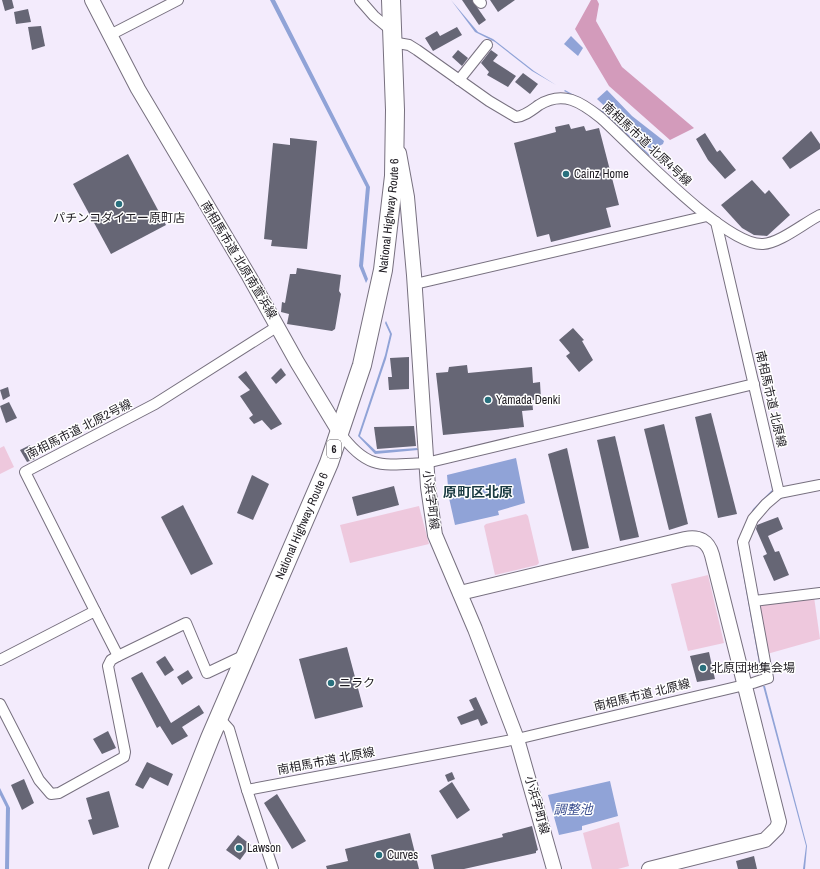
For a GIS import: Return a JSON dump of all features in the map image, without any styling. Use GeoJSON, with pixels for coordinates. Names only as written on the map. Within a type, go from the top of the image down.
{"type":"FeatureCollection","features":[{"type":"Feature","properties":{"kind":"highway","name":"National Highway Route 6"},"geometry":{"type":"LineString","coordinates":[[158,869],[174,826],[329,463],[364,358],[383,270],[391,207],[396,137],[392,0]]}},
{"type":"Feature","properties":{"kind":"street"},"geometry":{"type":"LineString","coordinates":[[110,35],[178,0]]}},
{"type":"Feature","properties":{"kind":"street"},"geometry":{"type":"LineString","coordinates":[[360,0],[392,36]]}},
{"type":"Feature","properties":{"kind":"street","name":"南相馬市道 北原南萱浜線"},"geometry":{"type":"LineString","coordinates":[[94,1],[110,35],[152,114],[278,326],[297,362],[340,433],[348,444],[369,462],[384,465],[426,463],[754,384]]}},
{"type":"Feature","properties":{"kind":"street","name":"南相馬市道 北原4号線"},"geometry":{"type":"LineString","coordinates":[[392,36],[417,50],[494,104],[516,117],[524,115],[548,100],[557,98],[567,98],[587,108],[601,118],[712,219],[754,243],[764,244],[780,238],[820,215]]}},
{"type":"Feature","properties":{"kind":"street"},"geometry":{"type":"LineString","coordinates":[[459,80],[487,45]]}},
{"type":"Feature","properties":{"kind":"street","name":"小浜字町線"},"geometry":{"type":"LineString","coordinates":[[396,137],[406,183],[415,284],[426,463],[431,514],[435,535],[484,651],[517,739],[554,869]]}},
{"type":"Feature","properties":{"kind":"street"},"geometry":{"type":"LineString","coordinates":[[415,284],[712,219]]}},
{"type":"Feature","properties":{"kind":"street","name":"南相馬市道 北原線"},"geometry":{"type":"LineString","coordinates":[[247,790],[517,739],[768,678],[743,542],[753,519],[766,504],[779,493],[754,384],[712,219]]}},
{"type":"Feature","properties":{"kind":"street","name":"南相馬市道 北原2号線"},"geometry":{"type":"LineString","coordinates":[[95,612],[25,472],[155,404],[278,326]]}},
{"type":"Feature","properties":{"kind":"street"},"geometry":{"type":"LineString","coordinates":[[779,493],[820,485]]}},
{"type":"Feature","properties":{"kind":"street"},"geometry":{"type":"LineString","coordinates":[[460,593],[693,537],[701,539],[707,543],[711,550],[745,684],[778,822],[777,828],[765,840],[649,869]]}},
{"type":"Feature","properties":{"kind":"street"},"geometry":{"type":"LineString","coordinates":[[754,601],[820,593]]}},
{"type":"Feature","properties":{"kind":"street"},"geometry":{"type":"LineString","coordinates":[[0,660],[95,612],[118,656]]}},
{"type":"Feature","properties":{"kind":"street"},"geometry":{"type":"LineString","coordinates":[[0,704],[39,780],[51,794],[59,793],[124,757],[125,752],[108,666],[111,660],[186,623],[207,673],[247,655]]}},
{"type":"Feature","properties":{"kind":"street"},"geometry":{"type":"LineString","coordinates":[[220,719],[230,729],[247,790],[273,869]]}},
{"type":"Feature","properties":{"kind":"shaded area"},"geometry":{"type":"Polygon","coordinates":[[[591,0],[597,0],[599,4],[596,21],[622,67],[694,128],[670,140],[609,86],[575,29],[591,0]]]}},
{"type":"Feature","properties":{"kind":"shaded area"},"geometry":{"type":"Polygon","coordinates":[[[4,446],[14,467],[0,474],[0,448],[4,446]]]}},
{"type":"Feature","properties":{"kind":"shaded area"},"geometry":{"type":"Polygon","coordinates":[[[419,506],[429,544],[350,563],[340,525],[419,506]]]}},
{"type":"Feature","properties":{"kind":"shaded area"},"geometry":{"type":"Polygon","coordinates":[[[526,514],[528,516],[539,563],[537,565],[495,575],[484,526],[486,524],[526,514]]]}},
{"type":"Feature","properties":{"kind":"shaded area"},"geometry":{"type":"Polygon","coordinates":[[[708,575],[724,643],[688,651],[671,584],[708,575]]]}},
{"type":"Feature","properties":{"kind":"shaded area"},"geometry":{"type":"Polygon","coordinates":[[[814,597],[820,639],[767,654],[760,605],[814,597]]]}},
{"type":"Feature","properties":{"kind":"shaded area"},"geometry":{"type":"Polygon","coordinates":[[[619,822],[629,866],[618,869],[592,869],[583,833],[619,822]]]}},
{"type":"Feature","properties":{"kind":"water"},"geometry":{"type":"Polygon","coordinates":[[[270,0],[275,0],[370,187],[363,266],[368,279],[366,283],[359,266],[366,187],[270,0]]]}},
{"type":"Feature","properties":{"kind":"water"},"geometry":{"type":"Polygon","coordinates":[[[451,0],[478,32],[493,39],[534,71],[556,85],[532,71],[495,42],[475,32],[451,0]]]}},
{"type":"Feature","properties":{"kind":"water"},"geometry":{"type":"Polygon","coordinates":[[[571,36],[583,48],[578,56],[564,44],[571,36]]]}},
{"type":"Feature","properties":{"kind":"water"},"geometry":{"type":"Polygon","coordinates":[[[565,90],[603,111],[650,155],[649,156],[599,109],[564,91],[565,90]]]}},
{"type":"Feature","properties":{"kind":"water"},"geometry":{"type":"Polygon","coordinates":[[[607,90],[632,116],[664,141],[663,144],[651,150],[597,99],[607,90]]]}},
{"type":"Feature","properties":{"kind":"water"},"geometry":{"type":"Polygon","coordinates":[[[386,321],[392,334],[386,359],[360,436],[376,451],[417,448],[418,450],[375,454],[358,436],[385,355],[390,334],[385,323],[386,321]]]}},
{"type":"Feature","properties":{"kind":"water"},"geometry":{"type":"Polygon","coordinates":[[[516,458],[525,503],[498,511],[499,515],[455,525],[449,498],[447,475],[516,458]]]}},
{"type":"Feature","properties":{"kind":"water"},"geometry":{"type":"Polygon","coordinates":[[[770,474],[773,489],[772,492],[755,510],[741,535],[761,674],[738,546],[739,538],[753,509],[772,490],[770,474]]]}},
{"type":"Feature","properties":{"kind":"water"},"geometry":{"type":"Polygon","coordinates":[[[763,686],[765,686],[807,846],[805,869],[803,869],[806,846],[763,686]]]}},
{"type":"Feature","properties":{"kind":"water","name":"調整池"},"geometry":{"type":"Polygon","coordinates":[[[610,781],[618,816],[582,826],[582,830],[559,835],[548,795],[610,781]]]}},
{"type":"Feature","properties":{"kind":"water"},"geometry":{"type":"Polygon","coordinates":[[[0,788],[10,808],[9,869],[5,869],[6,807],[0,795],[0,788]]]}},
{"type":"Feature","properties":{"kind":"building"},"geometry":{"type":"Polygon","coordinates":[[[2,0],[12,0],[14,8],[5,11],[2,0]]]}},
{"type":"Feature","properties":{"kind":"building"},"geometry":{"type":"Polygon","coordinates":[[[462,0],[472,0],[486,20],[479,25],[462,0]]]}},
{"type":"Feature","properties":{"kind":"building"},"geometry":{"type":"Polygon","coordinates":[[[490,0],[515,0],[498,12],[490,0]]]}},
{"type":"Feature","properties":{"kind":"building"},"geometry":{"type":"Polygon","coordinates":[[[28,9],[31,22],[16,24],[14,12],[28,9]]]}},
{"type":"Feature","properties":{"kind":"building"},"geometry":{"type":"Polygon","coordinates":[[[41,26],[45,46],[32,50],[28,27],[41,26]]]}},
{"type":"Feature","properties":{"kind":"building"},"geometry":{"type":"Polygon","coordinates":[[[457,27],[462,35],[433,51],[425,38],[437,31],[440,36],[457,27]]]}},
{"type":"Feature","properties":{"kind":"building"},"geometry":{"type":"Polygon","coordinates":[[[458,50],[468,58],[462,66],[452,57],[458,50]]]}},
{"type":"Feature","properties":{"kind":"building"},"geometry":{"type":"Polygon","coordinates":[[[491,50],[498,55],[493,61],[516,76],[508,87],[487,75],[489,72],[481,63],[491,50]]]}},
{"type":"Feature","properties":{"kind":"building"},"geometry":{"type":"Polygon","coordinates":[[[523,73],[538,84],[530,94],[515,82],[523,73]]]}},
{"type":"Feature","properties":{"kind":"building","name":"Cainz Home"},"geometry":{"type":"Polygon","coordinates":[[[569,124],[571,129],[584,126],[586,131],[599,128],[619,205],[606,208],[611,227],[551,242],[549,234],[537,237],[514,143],[556,132],[555,127],[569,124]]]}},
{"type":"Feature","properties":{"kind":"building"},"geometry":{"type":"Polygon","coordinates":[[[811,131],[820,144],[820,149],[790,169],[782,158],[811,131]]]}},
{"type":"Feature","properties":{"kind":"building"},"geometry":{"type":"Polygon","coordinates":[[[705,133],[717,152],[720,150],[736,170],[725,179],[708,160],[696,139],[705,133]]]}},
{"type":"Feature","properties":{"kind":"building"},"geometry":{"type":"Polygon","coordinates":[[[290,138],[317,141],[307,249],[271,246],[272,240],[264,239],[273,143],[290,145],[290,138]]]}},
{"type":"Feature","properties":{"kind":"building","name":"パチンコダイエー原町店"},"geometry":{"type":"Polygon","coordinates":[[[128,154],[166,225],[111,254],[73,184],[128,154]]]}},
{"type":"Feature","properties":{"kind":"building"},"geometry":{"type":"Polygon","coordinates":[[[752,180],[765,194],[769,190],[790,215],[767,236],[754,235],[742,228],[721,205],[752,180]]]}},
{"type":"Feature","properties":{"kind":"building"},"geometry":{"type":"Polygon","coordinates":[[[297,268],[341,275],[339,291],[341,294],[335,329],[332,331],[287,324],[289,314],[281,312],[282,302],[285,303],[290,274],[296,274],[297,268]]]}},
{"type":"Feature","properties":{"kind":"building"},"geometry":{"type":"Polygon","coordinates":[[[573,328],[584,340],[582,341],[593,360],[579,372],[566,356],[570,353],[559,340],[573,328]]]}},
{"type":"Feature","properties":{"kind":"building"},"geometry":{"type":"Polygon","coordinates":[[[409,357],[409,389],[389,390],[388,377],[392,377],[390,358],[409,357]]]}},
{"type":"Feature","properties":{"kind":"building","name":"Yamada Denki"},"geometry":{"type":"Polygon","coordinates":[[[467,365],[468,373],[532,367],[533,383],[540,382],[541,400],[532,400],[533,410],[522,411],[524,427],[443,435],[436,373],[448,372],[449,367],[467,365]]]}},
{"type":"Feature","properties":{"kind":"building"},"geometry":{"type":"Polygon","coordinates":[[[281,368],[286,375],[276,384],[271,378],[281,368]]]}},
{"type":"Feature","properties":{"kind":"building"},"geometry":{"type":"Polygon","coordinates":[[[246,371],[282,424],[271,430],[262,420],[254,424],[249,418],[253,415],[240,396],[250,390],[238,377],[246,371]]]}},
{"type":"Feature","properties":{"kind":"building"},"geometry":{"type":"Polygon","coordinates":[[[8,387],[10,396],[3,400],[0,390],[8,387]]]}},
{"type":"Feature","properties":{"kind":"building"},"geometry":{"type":"Polygon","coordinates":[[[9,402],[17,418],[6,423],[0,406],[9,402]]]}},
{"type":"Feature","properties":{"kind":"building"},"geometry":{"type":"Polygon","coordinates":[[[711,413],[737,514],[718,518],[695,417],[711,413]]]}},
{"type":"Feature","properties":{"kind":"building"},"geometry":{"type":"Polygon","coordinates":[[[664,424],[688,524],[669,530],[644,429],[664,424]]]}},
{"type":"Feature","properties":{"kind":"building"},"geometry":{"type":"Polygon","coordinates":[[[414,426],[416,446],[377,449],[374,427],[414,426]]]}},
{"type":"Feature","properties":{"kind":"building"},"geometry":{"type":"Polygon","coordinates":[[[615,436],[639,537],[620,541],[597,440],[615,436]]]}},
{"type":"Feature","properties":{"kind":"building"},"geometry":{"type":"Polygon","coordinates":[[[30,445],[35,459],[27,462],[20,450],[30,445]]]}},
{"type":"Feature","properties":{"kind":"building"},"geometry":{"type":"Polygon","coordinates":[[[567,448],[589,548],[572,551],[548,454],[567,448]]]}},
{"type":"Feature","properties":{"kind":"building"},"geometry":{"type":"Polygon","coordinates":[[[252,475],[269,484],[253,520],[237,513],[252,475]]]}},
{"type":"Feature","properties":{"kind":"building"},"geometry":{"type":"Polygon","coordinates":[[[394,486],[399,505],[357,516],[352,497],[394,486]]]}},
{"type":"Feature","properties":{"kind":"building"},"geometry":{"type":"Polygon","coordinates":[[[183,505],[213,564],[191,575],[161,517],[183,505]]]}},
{"type":"Feature","properties":{"kind":"building"},"geometry":{"type":"Polygon","coordinates":[[[778,517],[783,529],[768,536],[775,552],[779,551],[789,575],[774,581],[763,556],[767,554],[756,529],[757,525],[778,517]]]}},
{"type":"Feature","properties":{"kind":"building","name":"ニラク"},"geometry":{"type":"Polygon","coordinates":[[[347,647],[363,707],[315,719],[299,659],[347,647]]]}},
{"type":"Feature","properties":{"kind":"building","name":"北原団地集会場"},"geometry":{"type":"Polygon","coordinates":[[[709,652],[715,679],[697,682],[690,656],[709,652]]]}},
{"type":"Feature","properties":{"kind":"building"},"geometry":{"type":"Polygon","coordinates":[[[165,656],[174,670],[165,676],[156,662],[165,656]]]}},
{"type":"Feature","properties":{"kind":"building"},"geometry":{"type":"Polygon","coordinates":[[[188,670],[193,678],[182,685],[177,677],[188,670]]]}},
{"type":"Feature","properties":{"kind":"building"},"geometry":{"type":"Polygon","coordinates":[[[142,672],[171,723],[199,705],[204,713],[182,727],[188,736],[172,745],[160,726],[157,728],[131,678],[142,672]]]}},
{"type":"Feature","properties":{"kind":"building"},"geometry":{"type":"Polygon","coordinates":[[[476,697],[488,723],[481,726],[478,719],[461,725],[457,717],[474,710],[469,700],[476,697]]]}},
{"type":"Feature","properties":{"kind":"building"},"geometry":{"type":"Polygon","coordinates":[[[108,731],[116,748],[102,754],[93,739],[108,731]]]}},
{"type":"Feature","properties":{"kind":"building"},"geometry":{"type":"Polygon","coordinates":[[[147,762],[173,774],[168,786],[150,777],[143,789],[135,785],[147,762]]]}},
{"type":"Feature","properties":{"kind":"building"},"geometry":{"type":"Polygon","coordinates":[[[452,772],[455,779],[448,782],[445,775],[452,772]]]}},
{"type":"Feature","properties":{"kind":"building"},"geometry":{"type":"Polygon","coordinates":[[[24,779],[34,803],[22,810],[11,785],[24,779]]]}},
{"type":"Feature","properties":{"kind":"building"},"geometry":{"type":"Polygon","coordinates":[[[452,782],[470,810],[457,819],[439,791],[452,782]]]}},
{"type":"Feature","properties":{"kind":"building"},"geometry":{"type":"Polygon","coordinates":[[[109,791],[119,827],[93,835],[88,820],[92,819],[86,798],[109,791]]]}},
{"type":"Feature","properties":{"kind":"building"},"geometry":{"type":"Polygon","coordinates":[[[277,794],[306,841],[292,849],[264,803],[277,794]]]}},
{"type":"Feature","properties":{"kind":"building"},"geometry":{"type":"Polygon","coordinates":[[[532,826],[538,850],[536,853],[464,869],[434,869],[431,855],[503,837],[502,834],[532,826]]]}},
{"type":"Feature","properties":{"kind":"building"},"geometry":{"type":"Polygon","coordinates":[[[410,833],[419,869],[327,869],[326,866],[348,861],[345,849],[410,833]]]}},
{"type":"Feature","properties":{"kind":"building","name":"Lawson"},"geometry":{"type":"Polygon","coordinates":[[[238,835],[251,845],[240,860],[226,850],[238,835]]]}},
{"type":"Feature","properties":{"kind":"building"},"geometry":{"type":"Polygon","coordinates":[[[754,856],[757,869],[738,869],[736,861],[754,856]]]}},
{"type":"Feature","properties":{"kind":"place","name":"Cainz Home"},"geometry":{"type":"Point","coordinates":[566,174]}},
{"type":"Feature","properties":{"kind":"place","name":"パチンコダイエー原町店"},"geometry":{"type":"Point","coordinates":[119,204]}},
{"type":"Feature","properties":{"kind":"place","name":"Yamada Denki"},"geometry":{"type":"Point","coordinates":[488,400]}},
{"type":"Feature","properties":{"kind":"place","name":"北原団地集会場"},"geometry":{"type":"Point","coordinates":[703,668]}},
{"type":"Feature","properties":{"kind":"place","name":"ニラク"},"geometry":{"type":"Point","coordinates":[331,683]}},
{"type":"Feature","properties":{"kind":"place","name":"Lawson"},"geometry":{"type":"Point","coordinates":[239,848]}},
{"type":"Feature","properties":{"kind":"place","name":"Curves"},"geometry":{"type":"Point","coordinates":[379,855]}},
{"type":"Feature","properties":{"kind":"district","name":"原町区北原"},"geometry":{"type":"Point","coordinates":[478,492]}}]}
